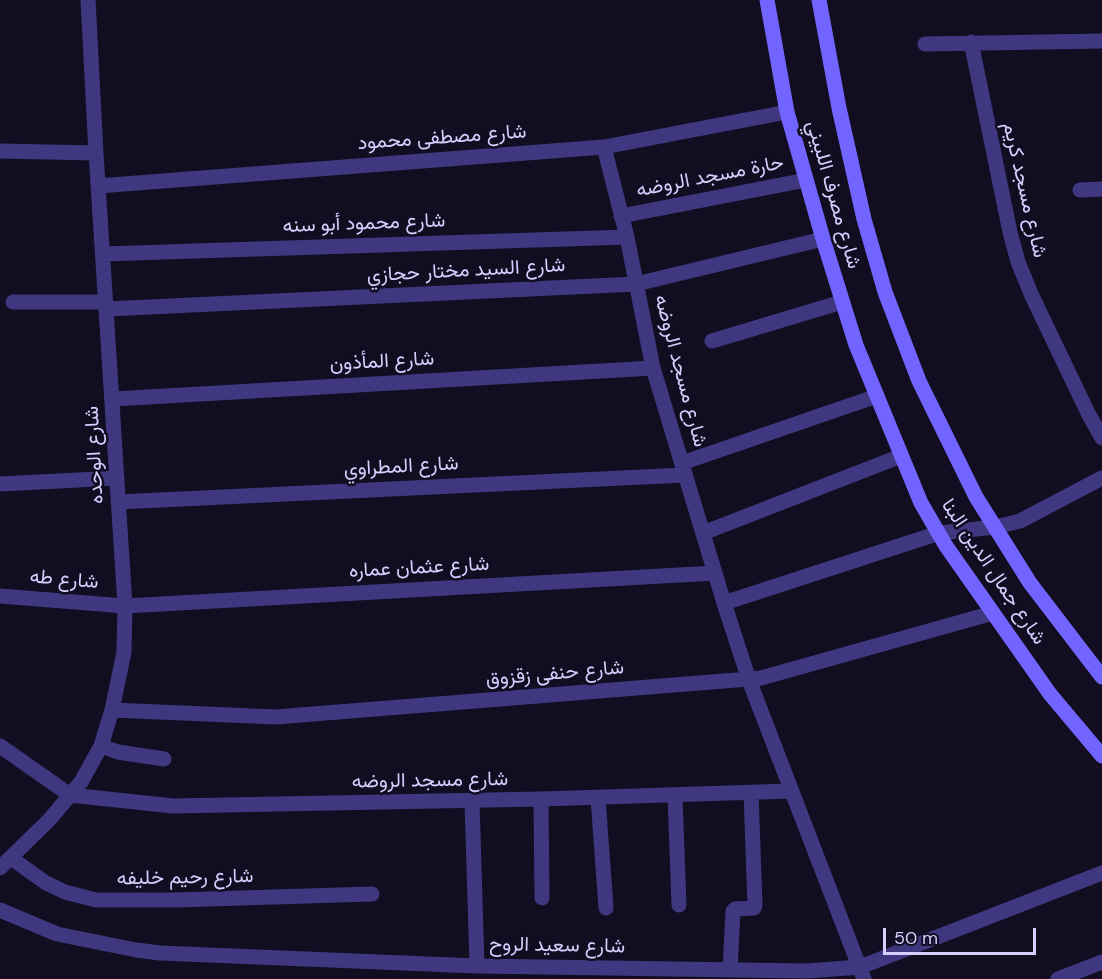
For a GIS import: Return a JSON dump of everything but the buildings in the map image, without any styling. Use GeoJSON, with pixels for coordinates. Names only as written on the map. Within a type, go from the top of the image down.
{"type":"FeatureCollection","features":[{"type":"Feature","properties":{"kind":"main road","name":"شارع مصرف اللبيني"},"geometry":{"type":"LineString","coordinates":[[767,0],[787,112],[822,239],[856,345],[877,396]]}},
{"type":"Feature","properties":{"kind":"main road","name":"شارع مصرف اللبيني"},"geometry":{"type":"LineString","coordinates":[[819,0],[839,108],[864,219],[885,292],[919,381]]}},
{"type":"Feature","properties":{"kind":"main road","name":"شارع جمال الدين البنا"},"geometry":{"type":"LineString","coordinates":[[919,381],[976,497],[1030,583],[1102,677]]}},
{"type":"Feature","properties":{"kind":"main road","name":"شارع جمال الدين البنا"},"geometry":{"type":"LineString","coordinates":[[877,396],[921,503],[952,556],[1050,693],[1102,756]]}},
{"type":"Feature","properties":{"kind":"street","name":"شارع الوحده"},"geometry":{"type":"LineString","coordinates":[[6,863],[50,819],[81,782],[101,746],[112,710],[124,652],[125,606],[88,0]]}},
{"type":"Feature","properties":{"kind":"street"},"geometry":{"type":"LineString","coordinates":[[925,44],[1102,41]]}},
{"type":"Feature","properties":{"kind":"street","name":"شارع مسجد كريم"},"geometry":{"type":"LineString","coordinates":[[971,42],[1018,262],[1032,296],[1102,438]]}},
{"type":"Feature","properties":{"kind":"street","name":"شارع مصطفى محمود"},"geometry":{"type":"LineString","coordinates":[[98,186],[603,147],[787,112]]}},
{"type":"Feature","properties":{"kind":"street","name":"شارع مسجد الروضه"},"geometry":{"type":"LineString","coordinates":[[603,147],[627,237],[653,368],[724,603],[749,680],[862,973]]}},
{"type":"Feature","properties":{"kind":"street"},"geometry":{"type":"LineString","coordinates":[[0,151],[96,153]]}},
{"type":"Feature","properties":{"kind":"street","name":"حارة مسجد الروضه"},"geometry":{"type":"LineString","coordinates":[[621,216],[806,180]]}},
{"type":"Feature","properties":{"kind":"street"},"geometry":{"type":"LineString","coordinates":[[1080,190],[1102,189]]}},
{"type":"Feature","properties":{"kind":"street","name":"شارع محمود أبو سنه"},"geometry":{"type":"LineString","coordinates":[[103,254],[627,237]]}},
{"type":"Feature","properties":{"kind":"street","name":"شارع السيد مختار حجازي"},"geometry":{"type":"LineString","coordinates":[[14,302],[106,305],[636,284],[822,239]]}},
{"type":"Feature","properties":{"kind":"street"},"geometry":{"type":"LineString","coordinates":[[712,341],[842,302]]}},
{"type":"Feature","properties":{"kind":"street","name":"شارع المأذون"},"geometry":{"type":"LineString","coordinates":[[113,399],[653,368]]}},
{"type":"Feature","properties":{"kind":"street","name":"شارع المطراوي"},"geometry":{"type":"LineString","coordinates":[[118,502],[684,469],[877,396]]}},
{"type":"Feature","properties":{"kind":"street"},"geometry":{"type":"LineString","coordinates":[[703,533],[901,456]]}},
{"type":"Feature","properties":{"kind":"street"},"geometry":{"type":"LineString","coordinates":[[0,484],[117,478]]}},
{"type":"Feature","properties":{"kind":"street"},"geometry":{"type":"LineString","coordinates":[[724,603],[939,533],[995,527],[1020,521],[1102,478]]}},
{"type":"Feature","properties":{"kind":"street","name":"شارع عثمان عماره"},"geometry":{"type":"LineString","coordinates":[[125,606],[715,573]]}},
{"type":"Feature","properties":{"kind":"street","name":"شارع طه"},"geometry":{"type":"LineString","coordinates":[[0,596],[125,606]]}},
{"type":"Feature","properties":{"kind":"street","name":"شارع حنفى زقزوق"},"geometry":{"type":"LineString","coordinates":[[112,710],[276,717],[749,680],[777,675],[993,613]]}},
{"type":"Feature","properties":{"kind":"street"},"geometry":{"type":"LineString","coordinates":[[101,746],[118,752],[164,759]]}},
{"type":"Feature","properties":{"kind":"street"},"geometry":{"type":"LineString","coordinates":[[2,752],[70,795]]}},
{"type":"Feature","properties":{"kind":"street","name":"شارع مسجد الروضه"},"geometry":{"type":"LineString","coordinates":[[70,795],[173,806],[541,800],[791,791]]}},
{"type":"Feature","properties":{"kind":"street"},"geometry":{"type":"LineString","coordinates":[[730,970],[733,911],[755,906],[751,793]]}},
{"type":"Feature","properties":{"kind":"street"},"geometry":{"type":"LineString","coordinates":[[675,796],[680,905]]}},
{"type":"Feature","properties":{"kind":"street"},"geometry":{"type":"LineString","coordinates":[[598,798],[606,908]]}},
{"type":"Feature","properties":{"kind":"street"},"geometry":{"type":"LineString","coordinates":[[541,800],[542,898]]}},
{"type":"Feature","properties":{"kind":"street"},"geometry":{"type":"LineString","coordinates":[[472,801],[477,966]]}},
{"type":"Feature","properties":{"kind":"street","name":"شارع رحيم خليفه"},"geometry":{"type":"LineString","coordinates":[[6,863],[65,892],[96,900],[372,894]]}},
{"type":"Feature","properties":{"kind":"street","name":"شارع سعيد الروح"},"geometry":{"type":"LineString","coordinates":[[0,910],[57,934],[136,950],[477,966],[862,973],[1102,873]]}},
{"type":"Feature","properties":{"kind":"street"},"geometry":{"type":"LineString","coordinates":[[1058,979],[1102,962]]}}]}
